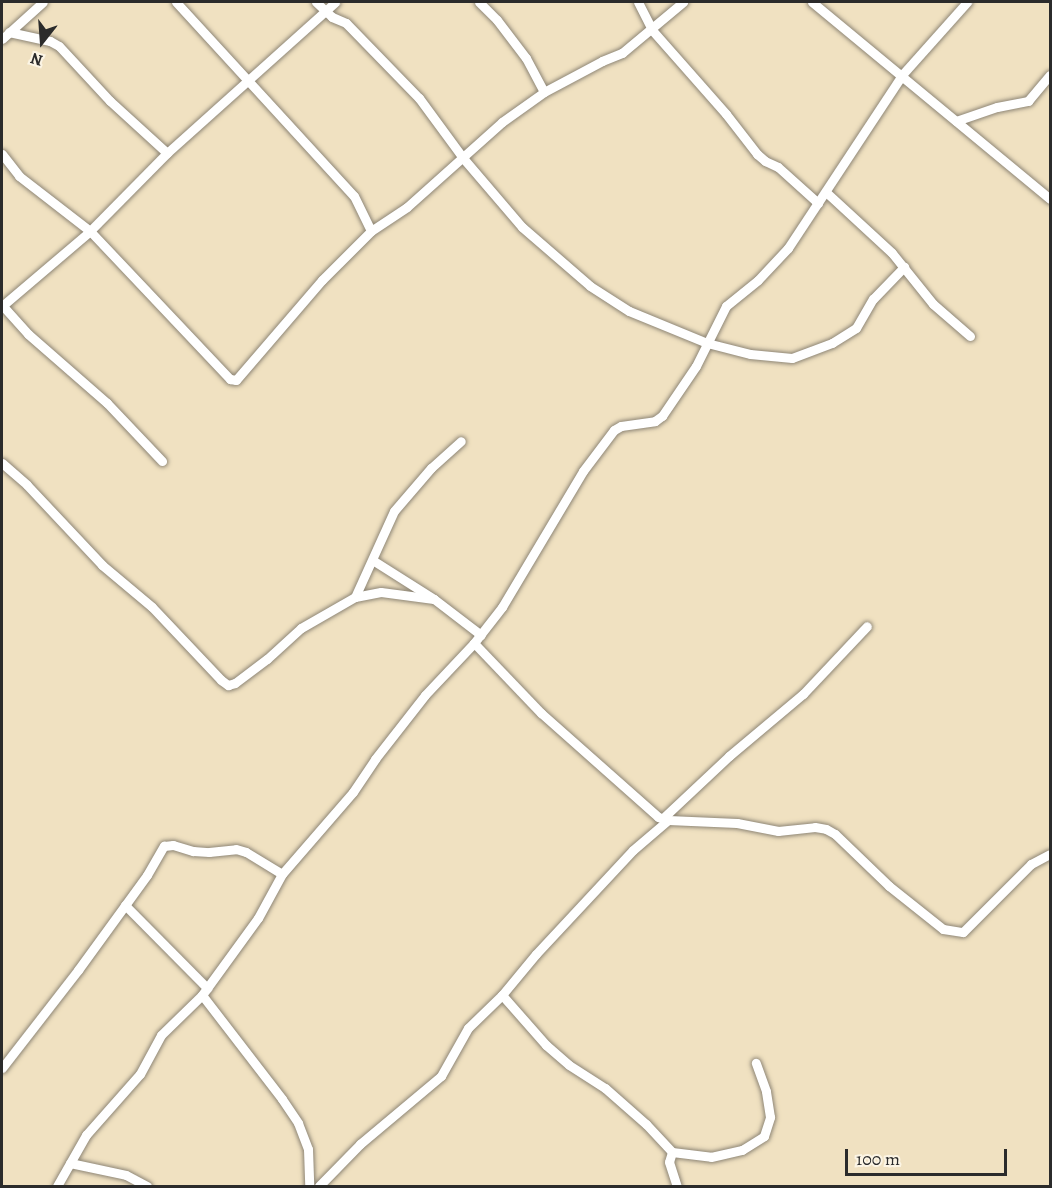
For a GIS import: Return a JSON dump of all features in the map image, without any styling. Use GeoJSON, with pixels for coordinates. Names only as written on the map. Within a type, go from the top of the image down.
{"type":"FeatureCollection","features":[{"type":"Feature","properties":{"kind":"street"},"geometry":{"type":"LineString","coordinates":[[5,35],[43,2]]}},
{"type":"Feature","properties":{"kind":"street"},"geometry":{"type":"LineString","coordinates":[[176,2],[354,196],[371,231]]}},
{"type":"Feature","properties":{"kind":"street"},"geometry":{"type":"LineString","coordinates":[[316,2],[332,17],[346,23],[419,98],[463,158],[522,227],[590,286],[629,311],[706,343],[750,354],[797,357],[832,343],[856,328],[873,300],[904,267]]}},
{"type":"Feature","properties":{"kind":"street"},"geometry":{"type":"LineString","coordinates":[[162,461],[107,403],[28,334],[2,306],[90,231],[167,153],[335,2]]}},
{"type":"Feature","properties":{"kind":"street"},"geometry":{"type":"LineString","coordinates":[[479,2],[498,20],[526,58],[544,92]]}},
{"type":"Feature","properties":{"kind":"street"},"geometry":{"type":"LineString","coordinates":[[638,2],[652,30],[726,114],[757,154],[778,167],[818,203]]}},
{"type":"Feature","properties":{"kind":"street"},"geometry":{"type":"LineString","coordinates":[[2,154],[19,176],[90,231],[230,379],[236,380],[322,280],[371,231],[407,207],[502,122],[544,92],[622,53],[683,2]]}},
{"type":"Feature","properties":{"kind":"street"},"geometry":{"type":"LineString","coordinates":[[812,2],[1050,199]]}},
{"type":"Feature","properties":{"kind":"street"},"geometry":{"type":"LineString","coordinates":[[57,1186],[86,1135],[140,1074],[161,1035],[204,992],[258,918],[282,874],[353,792],[375,759],[425,695],[481,635],[502,607],[583,471],[614,430],[621,426],[659,419],[696,366],[726,306],[758,280],[788,248],[827,193],[902,75],[967,2]]}},
{"type":"Feature","properties":{"kind":"street"},"geometry":{"type":"LineString","coordinates":[[5,35],[50,41],[59,46],[110,101],[167,153]]}},
{"type":"Feature","properties":{"kind":"street"},"geometry":{"type":"LineString","coordinates":[[956,121],[997,107],[1028,101],[1050,75]]}},
{"type":"Feature","properties":{"kind":"street"},"geometry":{"type":"LineString","coordinates":[[827,193],[904,267],[933,304],[970,336]]}},
{"type":"Feature","properties":{"kind":"street"},"geometry":{"type":"LineString","coordinates":[[355,597],[374,561],[394,511],[431,468],[461,441]]}},
{"type":"Feature","properties":{"kind":"street"},"geometry":{"type":"LineString","coordinates":[[2,463],[27,485],[102,565],[152,608],[220,681],[228,685],[235,683],[267,659],[301,628],[355,597],[381,592],[434,599]]}},
{"type":"Feature","properties":{"kind":"street"},"geometry":{"type":"LineString","coordinates":[[374,561],[434,599],[481,635]]}},
{"type":"Feature","properties":{"kind":"street"},"geometry":{"type":"LineString","coordinates":[[319,1186],[360,1144],[441,1076],[468,1028],[502,995],[536,954],[633,850],[729,756],[803,694],[867,626]]}},
{"type":"Feature","properties":{"kind":"street"},"geometry":{"type":"LineString","coordinates":[[474,643],[541,713],[648,810],[666,819],[737,823],[778,831],[815,827],[826,829],[835,834],[889,886],[943,929],[963,932],[974,924],[1031,864],[1050,855]]}},
{"type":"Feature","properties":{"kind":"street"},"geometry":{"type":"LineString","coordinates":[[2,1068],[78,970],[147,875],[156,857],[168,844],[193,851],[236,849],[246,852],[282,874]]}},
{"type":"Feature","properties":{"kind":"street"},"geometry":{"type":"LineString","coordinates":[[125,905],[204,992],[282,1098],[298,1123],[308,1149],[309,1186]]}},
{"type":"Feature","properties":{"kind":"street"},"geometry":{"type":"LineString","coordinates":[[502,995],[546,1045],[569,1065],[605,1088],[646,1124],[672,1152],[711,1157],[742,1150],[764,1136],[770,1117],[766,1091],[756,1063]]}},
{"type":"Feature","properties":{"kind":"street"},"geometry":{"type":"LineString","coordinates":[[672,1152],[669,1162],[677,1186]]}},
{"type":"Feature","properties":{"kind":"street"},"geometry":{"type":"LineString","coordinates":[[70,1162],[126,1175],[147,1186]]}}]}
